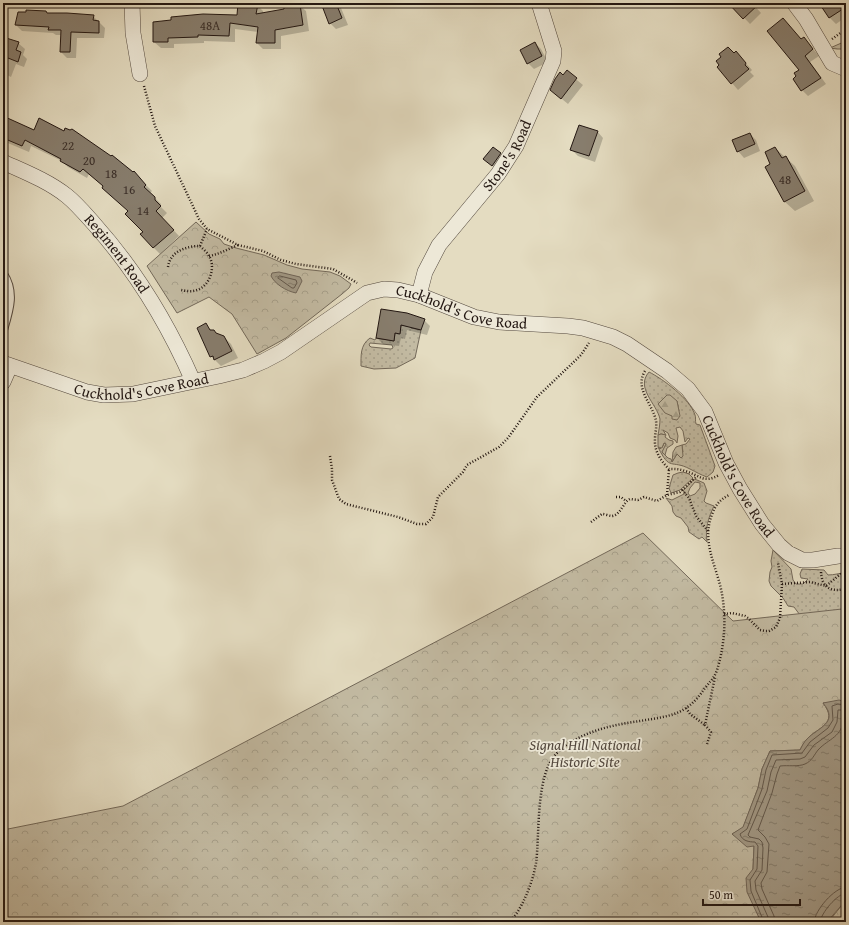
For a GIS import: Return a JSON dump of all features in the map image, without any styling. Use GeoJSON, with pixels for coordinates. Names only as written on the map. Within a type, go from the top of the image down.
{"type":"FeatureCollection","features":[{"type":"Feature","properties":{"kind":"street"},"geometry":{"type":"LineString","coordinates":[[132,3],[133,33],[140,74]]}},
{"type":"Feature","properties":{"kind":"street","name":"Stone's Road"},"geometry":{"type":"LineString","coordinates":[[420,295],[425,272],[439,245],[498,174],[516,146],[554,61],[554,50],[539,3]]}},
{"type":"Feature","properties":{"kind":"street"},"geometry":{"type":"LineString","coordinates":[[794,3],[806,19],[832,63],[846,69]]}},
{"type":"Feature","properties":{"kind":"street","name":"Regiment Road"},"geometry":{"type":"LineString","coordinates":[[3,162],[38,177],[54,186],[68,197],[102,233],[126,262],[164,321],[193,381]]}},
{"type":"Feature","properties":{"kind":"street","name":"Cuckhold's Cove Road"},"geometry":{"type":"LineString","coordinates":[[7,365],[73,388],[104,395],[133,394],[243,370],[281,352],[367,293],[384,289],[398,290],[420,295],[474,317],[499,322],[568,326],[596,332],[613,337],[652,360],[681,383],[695,397],[705,412],[729,470],[762,524],[779,545],[788,553],[802,560],[822,559],[838,556]]}},
{"type":"Feature","properties":{"kind":"street"},"geometry":{"type":"LineString","coordinates":[[3,382],[7,365]]}},
{"type":"Feature","properties":{"kind":"lane"},"geometry":{"type":"LineString","coordinates":[[3,274],[10,289],[11,298],[3,330]]}},
{"type":"Feature","properties":{"kind":"path"},"geometry":{"type":"LineString","coordinates":[[140,74],[155,126],[199,219],[207,229],[238,245],[263,251],[281,260],[296,264],[333,269],[354,280],[367,293]]}},
{"type":"Feature","properties":{"kind":"path"},"geometry":{"type":"LineString","coordinates":[[200,246],[207,229]]}},
{"type":"Feature","properties":{"kind":"path"},"geometry":{"type":"LineString","coordinates":[[210,256],[219,254],[238,245]]}},
{"type":"Feature","properties":{"kind":"path"},"geometry":{"type":"LineString","coordinates":[[181,290],[198,290],[204,286],[211,273],[212,264],[210,256],[200,246]]}},
{"type":"Feature","properties":{"kind":"path"},"geometry":{"type":"LineString","coordinates":[[168,267],[169,261],[179,251],[189,247],[200,246]]}},
{"type":"Feature","properties":{"kind":"path"},"geometry":{"type":"LineString","coordinates":[[330,456],[332,480],[339,499],[346,504],[398,517],[417,524],[426,524],[433,517],[438,497],[463,472],[467,465],[499,447],[508,438],[536,397],[581,355],[596,332]]}},
{"type":"Feature","properties":{"kind":"path"},"geometry":{"type":"LineString","coordinates":[[652,360],[643,373],[642,386],[643,393],[656,419],[657,426],[655,447],[661,460],[669,469],[686,471],[704,479],[712,478],[729,470]]}},
{"type":"Feature","properties":{"kind":"path"},"geometry":{"type":"LineString","coordinates":[[667,495],[669,469]]}},
{"type":"Feature","properties":{"kind":"path"},"geometry":{"type":"LineString","coordinates":[[591,522],[602,514],[613,516],[621,510],[626,501],[632,498],[638,500],[644,497],[657,501],[667,495],[682,490],[697,476]]}},
{"type":"Feature","properties":{"kind":"path"},"geometry":{"type":"LineString","coordinates":[[705,726],[723,644],[724,614],[720,583],[715,570],[708,531],[710,518],[718,503],[726,496],[740,489]]}},
{"type":"Feature","properties":{"kind":"path"},"geometry":{"type":"LineString","coordinates":[[682,490],[691,501],[696,516],[708,531]]}},
{"type":"Feature","properties":{"kind":"path"},"geometry":{"type":"LineString","coordinates":[[616,497],[621,497],[626,501]]}},
{"type":"Feature","properties":{"kind":"path"},"geometry":{"type":"LineString","coordinates":[[724,614],[732,613],[745,616],[760,630],[769,631],[776,627],[780,621],[782,584],[810,582],[835,590],[846,589],[838,556]]}},
{"type":"Feature","properties":{"kind":"path"},"geometry":{"type":"LineString","coordinates":[[822,559],[822,579],[826,586]]}},
{"type":"Feature","properties":{"kind":"path"},"geometry":{"type":"LineString","coordinates":[[826,586],[843,572]]}},
{"type":"Feature","properties":{"kind":"path"},"geometry":{"type":"LineString","coordinates":[[508,922],[512,920],[521,907],[531,883],[536,864],[539,814],[543,782],[548,766],[556,753],[592,731],[637,721],[666,717],[686,708],[698,697],[715,677]]}},
{"type":"Feature","properties":{"kind":"path"},"geometry":{"type":"LineString","coordinates":[[686,708],[690,714],[711,732],[707,744]]}},
{"type":"Feature","properties":{"kind":"green space"},"geometry":{"type":"Polygon","coordinates":[[[846,41],[846,49],[830,48],[846,41]]]}},
{"type":"Feature","properties":{"kind":"green space"},"geometry":{"type":"Polygon","coordinates":[[[196,222],[209,234],[220,239],[224,244],[264,255],[287,265],[302,269],[330,272],[340,276],[351,284],[342,294],[286,338],[257,354],[232,314],[209,297],[177,313],[147,266],[196,222]]]}},
{"type":"Feature","properties":{"kind":"green space"},"geometry":{"type":"Polygon","coordinates":[[[401,325],[411,325],[411,328],[421,330],[415,358],[396,368],[374,369],[361,366],[363,347],[370,338],[375,340],[376,338],[394,341],[395,333],[400,333],[401,325]],[[370,343],[369,345],[371,347],[391,349],[393,348],[392,345],[370,343]]]}},
{"type":"Feature","properties":{"kind":"green space"},"geometry":{"type":"Polygon","coordinates":[[[649,372],[661,379],[682,396],[692,409],[696,424],[700,425],[715,466],[713,472],[707,477],[684,466],[671,464],[665,460],[658,447],[660,449],[664,443],[667,444],[662,452],[671,459],[672,462],[677,454],[683,452],[682,445],[686,444],[690,439],[688,438],[685,442],[683,431],[680,427],[676,428],[678,436],[677,443],[675,440],[670,438],[668,433],[663,430],[666,435],[658,435],[660,419],[648,396],[644,384],[645,378],[649,372]],[[677,401],[669,414],[672,416],[679,411],[677,401]]]}},
{"type":"Feature","properties":{"kind":"green space"},"geometry":{"type":"Polygon","coordinates":[[[667,395],[670,395],[677,401],[680,416],[677,420],[672,419],[672,416],[665,413],[658,404],[667,395]]]}},
{"type":"Feature","properties":{"kind":"green space"},"geometry":{"type":"Polygon","coordinates":[[[658,435],[666,435],[665,437],[673,441],[673,444],[667,448],[665,455],[662,452],[666,444],[664,443],[662,448],[658,447],[658,435]]]}},
{"type":"Feature","properties":{"kind":"green space"},"geometry":{"type":"Polygon","coordinates":[[[682,445],[683,456],[681,458],[677,454],[672,462],[673,452],[676,447],[682,445]]]}},
{"type":"Feature","properties":{"kind":"green space"},"geometry":{"type":"Polygon","coordinates":[[[683,472],[689,474],[693,478],[680,490],[671,493],[669,488],[673,475],[683,472]]]}},
{"type":"Feature","properties":{"kind":"green space"},"geometry":{"type":"Polygon","coordinates":[[[694,479],[704,483],[707,491],[704,501],[714,506],[710,515],[706,533],[707,542],[702,537],[699,539],[689,532],[688,527],[681,518],[676,516],[673,512],[672,506],[666,498],[672,500],[686,493],[683,491],[694,479]],[[695,482],[690,488],[688,493],[690,496],[695,494],[700,488],[700,483],[695,482]]]}},
{"type":"Feature","properties":{"kind":"green space","name":"Signal Hill National Historic Site"},"geometry":{"type":"Polygon","coordinates":[[[643,533],[733,621],[842,609],[846,632],[846,702],[823,703],[829,716],[828,720],[821,728],[807,739],[800,750],[770,751],[762,769],[758,788],[743,828],[732,834],[754,846],[753,869],[762,922],[3,922],[3,830],[123,806],[643,533]]]}},
{"type":"Feature","properties":{"kind":"green space"},"geometry":{"type":"Polygon","coordinates":[[[773,550],[791,569],[793,580],[796,584],[803,584],[808,579],[801,578],[800,574],[802,569],[824,570],[828,575],[846,573],[846,677],[794,607],[788,606],[783,598],[771,586],[769,581],[773,550]]]}},
{"type":"Feature","properties":{"kind":"green space"},"geometry":{"type":"Polygon","coordinates":[[[846,900],[846,922],[827,922],[830,920],[846,900]]]}},
{"type":"Feature","properties":{"kind":"water"},"geometry":{"type":"Polygon","coordinates":[[[279,272],[300,277],[302,281],[296,293],[288,291],[275,282],[271,276],[272,273],[279,272]]]}},
{"type":"Feature","properties":{"kind":"water"},"geometry":{"type":"Polygon","coordinates":[[[839,700],[846,702],[846,900],[827,922],[761,922],[747,892],[746,878],[753,869],[754,846],[747,847],[732,834],[743,827],[758,788],[762,769],[770,751],[800,750],[807,739],[821,728],[828,720],[828,710],[823,703],[839,700]]]}},
{"type":"Feature","properties":{"kind":"building"},"geometry":{"type":"Polygon","coordinates":[[[238,3],[258,4],[256,14],[284,9],[284,6],[300,4],[303,25],[275,30],[275,43],[256,43],[258,27],[230,23],[229,36],[198,35],[198,37],[168,38],[168,42],[153,42],[153,22],[171,20],[171,17],[203,14],[237,15],[238,3]]]}},
{"type":"Feature","properties":{"kind":"building"},"geometry":{"type":"Polygon","coordinates":[[[321,3],[336,3],[342,18],[329,24],[321,3]]]}},
{"type":"Feature","properties":{"kind":"building"},"geometry":{"type":"Polygon","coordinates":[[[728,3],[760,3],[743,19],[728,3]]]}},
{"type":"Feature","properties":{"kind":"building"},"geometry":{"type":"Polygon","coordinates":[[[819,3],[846,3],[846,7],[829,18],[819,3]]]}},
{"type":"Feature","properties":{"kind":"building"},"geometry":{"type":"Polygon","coordinates":[[[26,10],[46,11],[47,13],[94,15],[93,20],[99,21],[99,33],[71,32],[70,52],[60,52],[61,30],[48,30],[49,27],[15,25],[18,12],[26,12],[26,10]]]}},
{"type":"Feature","properties":{"kind":"building"},"geometry":{"type":"Polygon","coordinates":[[[783,18],[801,39],[804,37],[813,49],[805,56],[821,78],[801,91],[793,79],[796,76],[794,73],[799,70],[767,31],[783,18]]]}},
{"type":"Feature","properties":{"kind":"building"},"geometry":{"type":"Polygon","coordinates":[[[3,37],[19,42],[16,50],[21,52],[18,62],[3,56],[3,37]]]}},
{"type":"Feature","properties":{"kind":"building"},"geometry":{"type":"Polygon","coordinates":[[[535,42],[542,56],[527,64],[520,50],[535,42]]]}},
{"type":"Feature","properties":{"kind":"building"},"geometry":{"type":"Polygon","coordinates":[[[728,47],[734,53],[736,51],[749,69],[731,84],[717,67],[719,65],[716,61],[721,57],[719,54],[728,47]]]}},
{"type":"Feature","properties":{"kind":"building"},"geometry":{"type":"Polygon","coordinates":[[[567,70],[577,78],[561,99],[550,90],[560,72],[563,75],[567,70]]]}},
{"type":"Feature","properties":{"kind":"building"},"geometry":{"type":"Polygon","coordinates":[[[3,116],[34,130],[39,118],[64,131],[65,128],[70,130],[72,129],[111,156],[112,155],[133,172],[134,171],[146,185],[144,187],[155,197],[155,200],[161,206],[156,211],[174,230],[153,248],[140,234],[143,232],[125,214],[128,211],[102,188],[103,186],[83,169],[80,172],[60,161],[61,159],[25,140],[22,146],[3,138],[3,116]]]}},
{"type":"Feature","properties":{"kind":"building"},"geometry":{"type":"Polygon","coordinates":[[[579,125],[598,131],[589,156],[570,150],[579,125]]]}},
{"type":"Feature","properties":{"kind":"building"},"geometry":{"type":"Polygon","coordinates":[[[750,133],[755,144],[737,152],[732,140],[750,133]]]}},
{"type":"Feature","properties":{"kind":"building"},"geometry":{"type":"Polygon","coordinates":[[[493,147],[501,153],[492,166],[483,159],[493,147]]]}},
{"type":"Feature","properties":{"kind":"building"},"geometry":{"type":"Polygon","coordinates":[[[775,147],[782,158],[786,156],[805,191],[784,202],[765,167],[770,164],[765,152],[775,147]]]}},
{"type":"Feature","properties":{"kind":"building"},"geometry":{"type":"Polygon","coordinates":[[[381,309],[407,313],[425,319],[421,330],[401,325],[400,334],[395,333],[394,341],[376,338],[381,309]]]}},
{"type":"Feature","properties":{"kind":"building"},"geometry":{"type":"Polygon","coordinates":[[[206,323],[210,330],[214,330],[216,333],[224,336],[232,351],[214,360],[213,356],[210,357],[197,328],[206,323]]]}}]}
